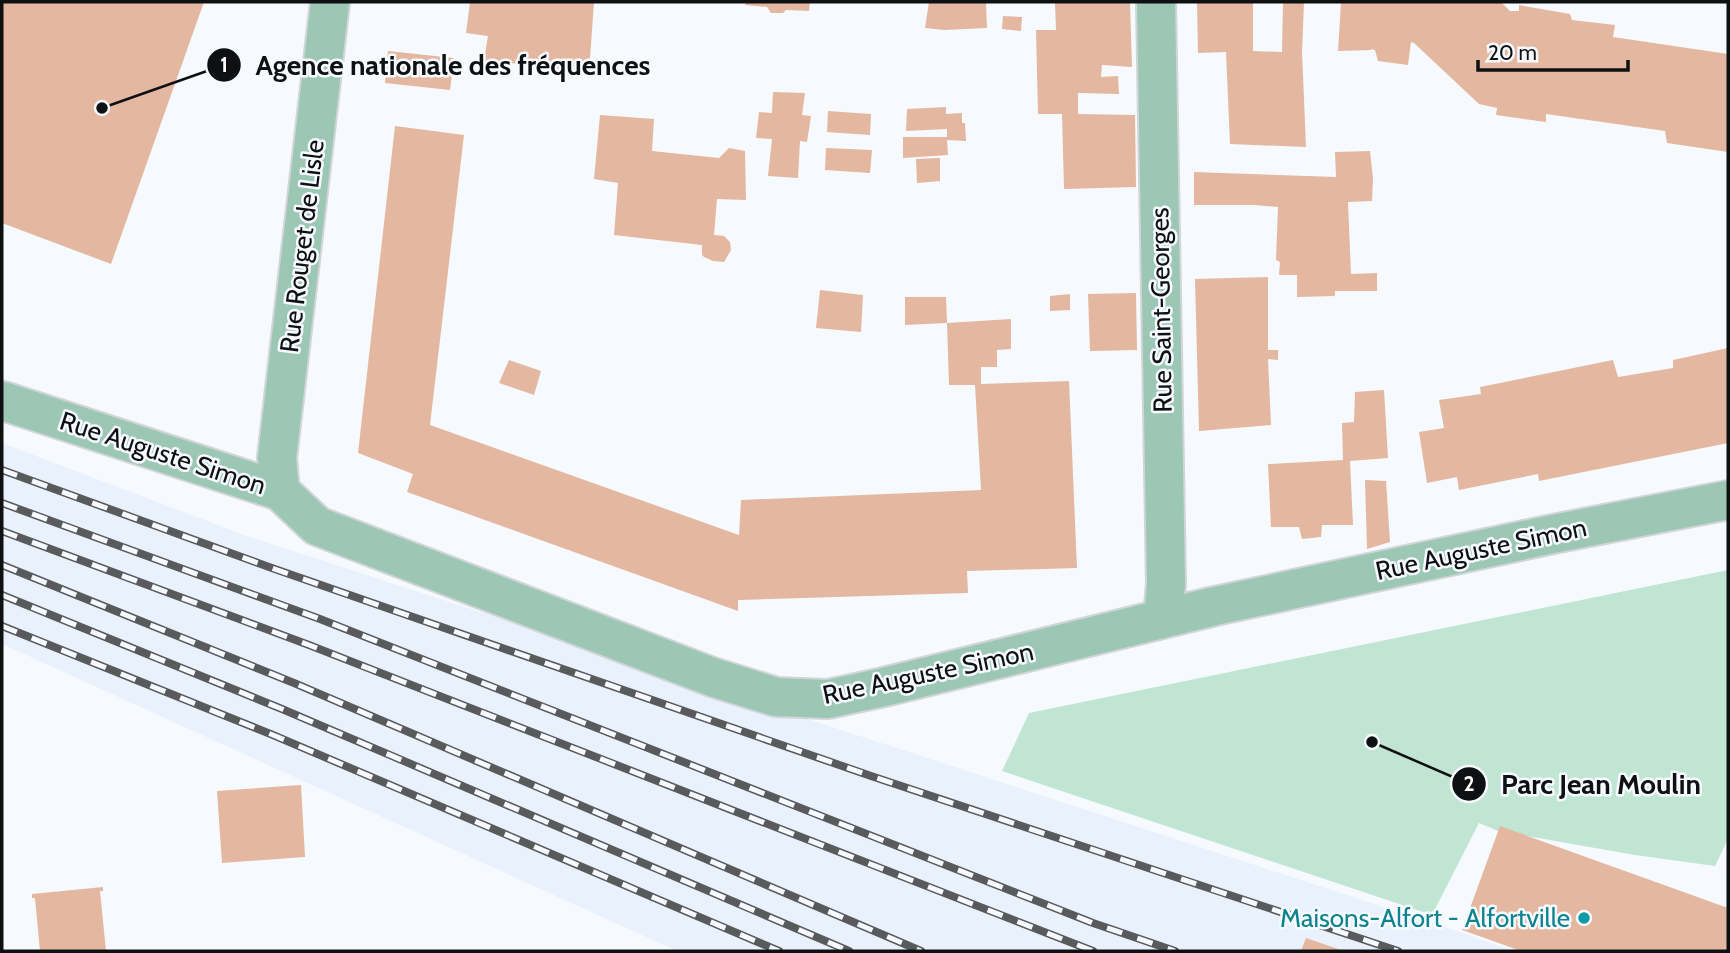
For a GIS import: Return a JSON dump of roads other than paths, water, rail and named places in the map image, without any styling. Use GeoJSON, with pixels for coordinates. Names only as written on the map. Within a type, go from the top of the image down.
{"type":"FeatureCollection","features":[{"type":"Feature","properties":{"kind":"street","name":"Rue Rouget de Lisle"},"geometry":{"type":"LineString","coordinates":[[280,491],[277,458],[330,2]]}},
{"type":"Feature","properties":{"kind":"street","name":"Rue Saint-Georges"},"geometry":{"type":"LineString","coordinates":[[1156,2],[1166,584],[1163,618]]}},
{"type":"Feature","properties":{"kind":"street","name":"Rue Auguste Simon"},"geometry":{"type":"LineString","coordinates":[[3,401],[280,491],[317,526],[712,677],[776,697],[828,699],[1163,618],[1539,537],[1728,500]]}},
{"type":"Feature","properties":{"kind":"railway"},"geometry":{"type":"LineString","coordinates":[[2,470],[269,567],[871,776],[1398,951]]}},
{"type":"Feature","properties":{"kind":"railway"},"geometry":{"type":"LineString","coordinates":[[2,503],[320,619],[1093,923],[1175,951]]}},
{"type":"Feature","properties":{"kind":"railway"},"geometry":{"type":"LineString","coordinates":[[2,531],[309,645],[1093,951]]}},
{"type":"Feature","properties":{"kind":"railway"},"geometry":{"type":"LineString","coordinates":[[2,565],[294,683],[921,951]]}},
{"type":"Feature","properties":{"kind":"railway"},"geometry":{"type":"LineString","coordinates":[[2,595],[282,709],[849,951]]}},
{"type":"Feature","properties":{"kind":"railway"},"geometry":{"type":"LineString","coordinates":[[2,626],[273,735],[779,951]]}},
{"type":"Feature","properties":{"kind":"place","name":"Agence nationale des fréquences"},"geometry":{"type":"Point","coordinates":[102,108]}},
{"type":"Feature","properties":{"kind":"place","name":"Parc Jean Moulin"},"geometry":{"type":"Point","coordinates":[1372,742]}},
{"type":"Feature","properties":{"kind":"place","name":"Maisons-Alfort - Alfortville"},"geometry":{"type":"Point","coordinates":[1584,918]}}]}
